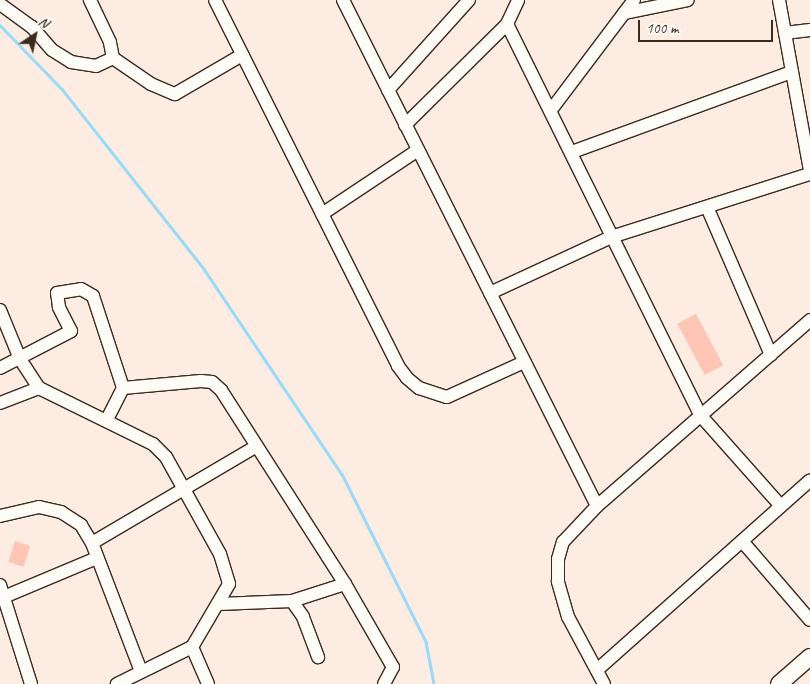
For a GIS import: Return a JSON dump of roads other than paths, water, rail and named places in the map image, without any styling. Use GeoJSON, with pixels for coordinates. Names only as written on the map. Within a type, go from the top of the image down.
{"type":"FeatureCollection","features":[{"type":"Feature","properties":{"kind":"main road"},"geometry":{"type":"LineString","coordinates":[[779,684],[810,657]]}},
{"type":"Feature","properties":{"kind":"street"},"geometry":{"type":"LineString","coordinates":[[90,0],[110,42],[113,58],[151,84],[175,94],[242,54]]}},
{"type":"Feature","properties":{"kind":"street"},"geometry":{"type":"LineString","coordinates":[[215,0],[398,366],[419,388],[447,397],[524,362]]}},
{"type":"Feature","properties":{"kind":"street"},"geometry":{"type":"LineString","coordinates":[[343,0],[597,506]]}},
{"type":"Feature","properties":{"kind":"street"},"geometry":{"type":"LineString","coordinates":[[388,90],[469,0]]}},
{"type":"Feature","properties":{"kind":"street"},"geometry":{"type":"LineString","coordinates":[[406,125],[507,24],[518,0]]}},
{"type":"Feature","properties":{"kind":"street"},"geometry":{"type":"LineString","coordinates":[[551,110],[634,0]]}},
{"type":"Feature","properties":{"kind":"street"},"geometry":{"type":"LineString","coordinates":[[624,13],[683,0]]}},
{"type":"Feature","properties":{"kind":"street"},"geometry":{"type":"LineString","coordinates":[[779,0],[792,72],[805,112],[810,170]]}},
{"type":"Feature","properties":{"kind":"street"},"geometry":{"type":"LineString","coordinates":[[0,4],[32,27],[52,50],[71,62],[96,66],[113,58]]}},
{"type":"Feature","properties":{"kind":"street"},"geometry":{"type":"LineString","coordinates":[[507,24],[701,416],[781,506]]}},
{"type":"Feature","properties":{"kind":"street"},"geometry":{"type":"LineString","coordinates":[[785,33],[810,30]]}},
{"type":"Feature","properties":{"kind":"street"},"geometry":{"type":"LineString","coordinates":[[572,152],[792,72]]}},
{"type":"Feature","properties":{"kind":"street"},"geometry":{"type":"LineString","coordinates":[[322,214],[418,150]]}},
{"type":"Feature","properties":{"kind":"street"},"geometry":{"type":"LineString","coordinates":[[490,293],[611,237],[810,174]]}},
{"type":"Feature","properties":{"kind":"street"},"geometry":{"type":"LineString","coordinates":[[707,207],[771,355]]}},
{"type":"Feature","properties":{"kind":"street"},"geometry":{"type":"LineString","coordinates":[[0,368],[71,331],[59,308],[57,293],[81,289],[93,296],[123,388],[106,420]]}},
{"type":"Feature","properties":{"kind":"street"},"geometry":{"type":"LineString","coordinates":[[0,310],[20,359],[39,388],[152,444],[166,457],[220,554],[229,584],[219,604],[192,647],[117,684]]}},
{"type":"Feature","properties":{"kind":"street"},"geometry":{"type":"LineString","coordinates":[[604,684],[568,617],[558,581],[558,559],[563,542],[597,506],[810,320]]}},
{"type":"Feature","properties":{"kind":"street"},"geometry":{"type":"LineString","coordinates":[[123,388],[212,382],[221,390],[255,447],[345,584],[393,667],[384,684]]}},
{"type":"Feature","properties":{"kind":"street"},"geometry":{"type":"LineString","coordinates":[[0,403],[39,388]]}},
{"type":"Feature","properties":{"kind":"street"},"geometry":{"type":"LineString","coordinates":[[92,543],[255,447]]}},
{"type":"Feature","properties":{"kind":"street"},"geometry":{"type":"LineString","coordinates":[[597,670],[810,480]]}},
{"type":"Feature","properties":{"kind":"street"},"geometry":{"type":"LineString","coordinates":[[0,516],[39,507],[61,512],[81,525],[92,543],[141,671]]}},
{"type":"Feature","properties":{"kind":"street"},"geometry":{"type":"LineString","coordinates":[[742,541],[810,620]]}},
{"type":"Feature","properties":{"kind":"street"},"geometry":{"type":"LineString","coordinates":[[31,684],[2,591],[97,558]]}},
{"type":"Feature","properties":{"kind":"street"},"geometry":{"type":"LineString","coordinates":[[219,604],[292,601],[345,584]]}},
{"type":"Feature","properties":{"kind":"street"},"geometry":{"type":"LineString","coordinates":[[292,601],[303,617],[318,657]]}},
{"type":"Feature","properties":{"kind":"street"},"geometry":{"type":"LineString","coordinates":[[192,647],[208,684]]}},
{"type":"Feature","properties":{"kind":"waterway"},"geometry":{"type":"LineString","coordinates":[[0,25],[62,89],[204,269],[342,474],[426,642],[434,684]]}}]}
